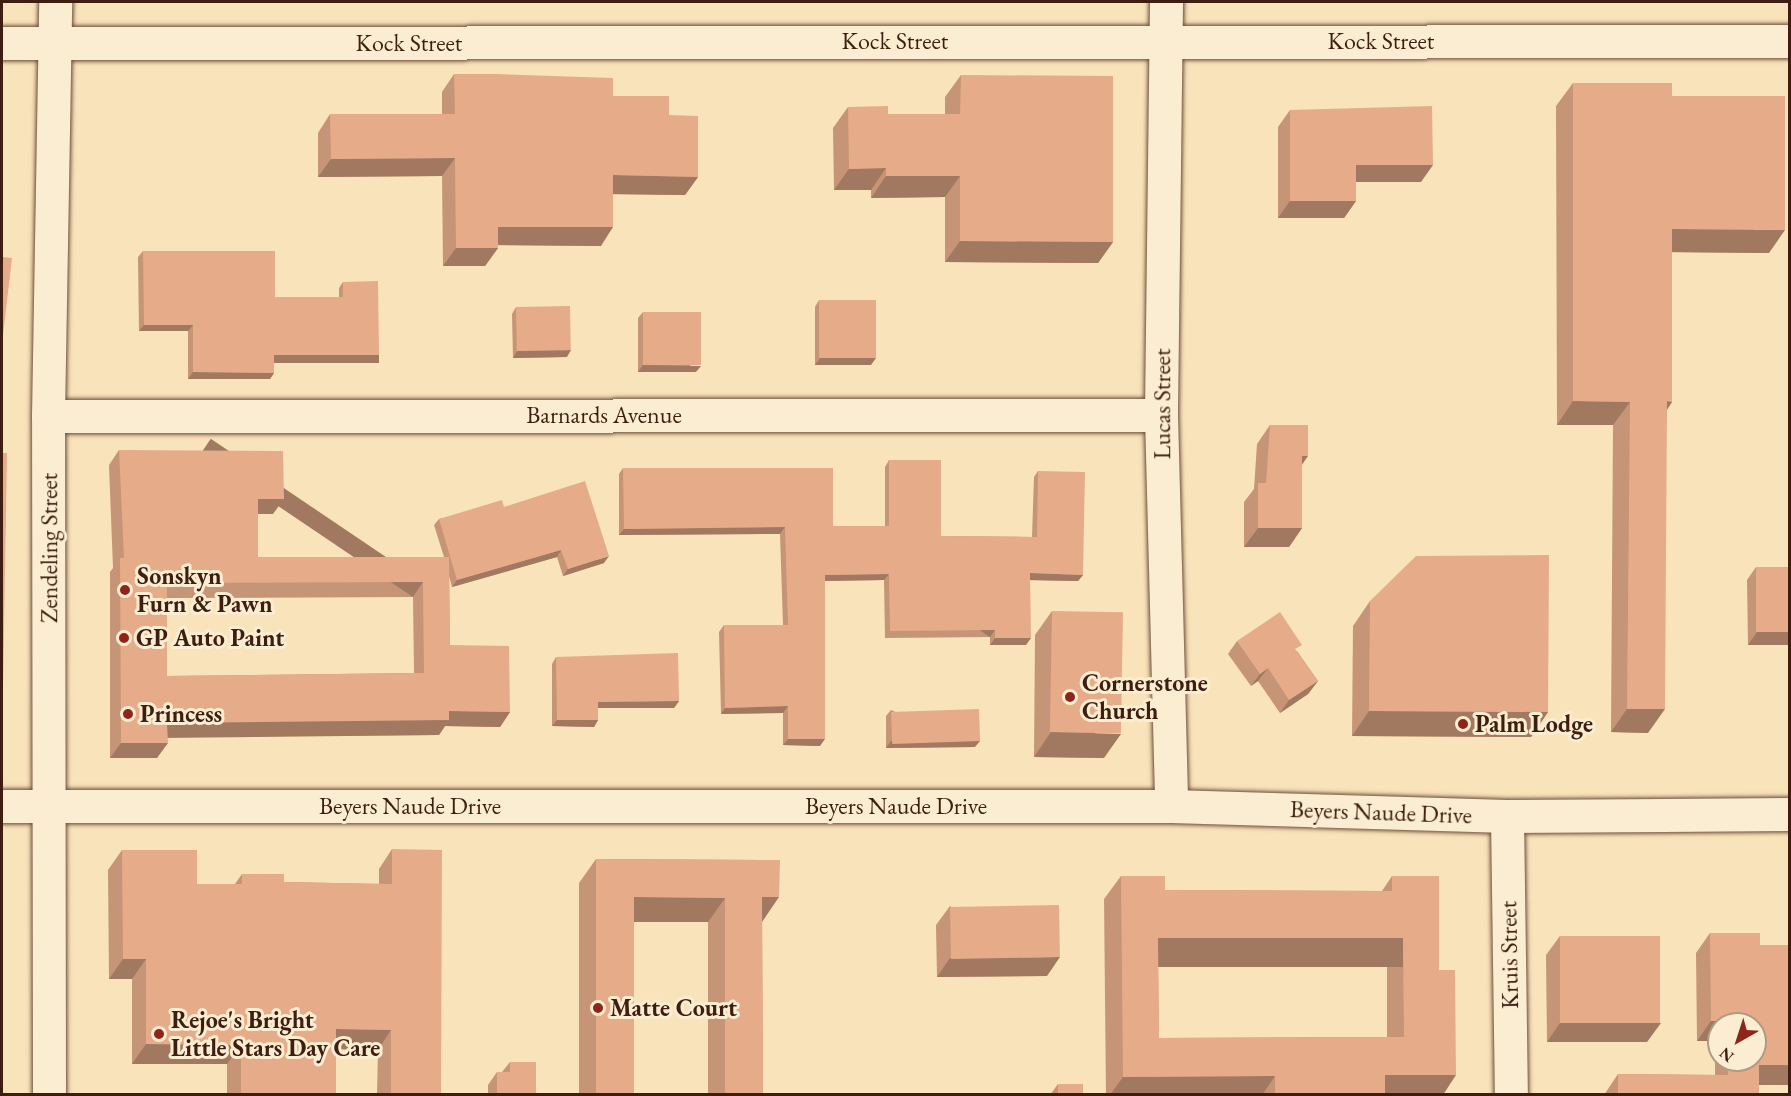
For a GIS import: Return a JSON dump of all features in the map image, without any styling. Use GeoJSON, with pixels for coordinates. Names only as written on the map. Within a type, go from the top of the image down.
{"type":"FeatureCollection","features":[{"type":"Feature","properties":{"kind":"street","name":"Zendeling Street"},"geometry":{"type":"LineString","coordinates":[[49,1095],[51,806],[48,416],[55,2]]}},
{"type":"Feature","properties":{"kind":"street","name":"Lucas Street"},"geometry":{"type":"LineString","coordinates":[[1166,2],[1161,415],[1172,806]]}},
{"type":"Feature","properties":{"kind":"street","name":"Kock Street"},"geometry":{"type":"LineString","coordinates":[[2,43],[1790,41]]}},
{"type":"Feature","properties":{"kind":"street","name":"Barnards Avenue"},"geometry":{"type":"LineString","coordinates":[[48,416],[1161,415]]}},
{"type":"Feature","properties":{"kind":"street","name":"Beyers Naude Drive"},"geometry":{"type":"LineString","coordinates":[[2,806],[1172,806],[1507,816],[1790,814]]}},
{"type":"Feature","properties":{"kind":"street","name":"Kruis Street"},"geometry":{"type":"LineString","coordinates":[[1507,816],[1511,1095]]}},
{"type":"Feature","properties":{"kind":"building"},"geometry":{"type":"Polygon","coordinates":[[[454,74],[613,78],[613,96],[669,96],[669,115],[698,116],[698,177],[613,175],[613,227],[498,227],[498,248],[456,248],[455,158],[331,159],[330,114],[455,114],[454,74]]]}},
{"type":"Feature","properties":{"kind":"building"},"geometry":{"type":"Polygon","coordinates":[[[961,75],[1113,76],[1113,242],[960,241],[960,176],[886,176],[886,168],[849,169],[848,107],[888,106],[888,114],[960,114],[961,75]]]}},
{"type":"Feature","properties":{"kind":"building"},"geometry":{"type":"Polygon","coordinates":[[[1573,83],[1672,83],[1672,96],[1785,96],[1785,230],[1672,229],[1672,402],[1667,401],[1665,709],[1627,709],[1630,402],[1573,401],[1573,83]]]}},
{"type":"Feature","properties":{"kind":"building"},"geometry":{"type":"Polygon","coordinates":[[[1432,106],[1433,165],[1356,165],[1356,201],[1290,201],[1290,110],[1432,106]]]}},
{"type":"Feature","properties":{"kind":"building"},"geometry":{"type":"Polygon","coordinates":[[[143,251],[275,251],[275,297],[343,297],[343,282],[378,281],[379,355],[274,355],[274,373],[193,372],[193,325],[144,325],[143,251]]]}},
{"type":"Feature","properties":{"kind":"building"},"geometry":{"type":"Polygon","coordinates":[[[2,257],[12,258],[2,344],[2,257]]]}},
{"type":"Feature","properties":{"kind":"building"},"geometry":{"type":"Polygon","coordinates":[[[819,300],[876,300],[876,358],[819,358],[819,300]]]}},
{"type":"Feature","properties":{"kind":"building"},"geometry":{"type":"Polygon","coordinates":[[[570,306],[571,350],[517,351],[516,307],[570,306]]]}},
{"type":"Feature","properties":{"kind":"building"},"geometry":{"type":"Polygon","coordinates":[[[643,312],[701,312],[701,365],[643,365],[643,312]]]}},
{"type":"Feature","properties":{"kind":"building"},"geometry":{"type":"Polygon","coordinates":[[[1270,425],[1308,425],[1308,456],[1302,456],[1302,528],[1258,528],[1258,483],[1266,483],[1270,425]]]}},
{"type":"Feature","properties":{"kind":"building"},"geometry":{"type":"Polygon","coordinates":[[[119,450],[283,451],[284,499],[258,499],[258,557],[449,557],[450,645],[509,646],[510,712],[449,711],[449,720],[167,723],[168,743],[121,743],[120,558],[124,558],[119,450]],[[423,582],[167,583],[167,676],[424,673],[423,582]]]}},
{"type":"Feature","properties":{"kind":"building"},"geometry":{"type":"Polygon","coordinates":[[[2,453],[7,453],[2,747],[2,453]]]}},
{"type":"Feature","properties":{"kind":"building"},"geometry":{"type":"Polygon","coordinates":[[[889,460],[941,460],[941,536],[1037,537],[1038,471],[1085,472],[1083,575],[1030,573],[1031,638],[995,638],[995,630],[890,631],[889,574],[825,575],[825,739],[788,739],[788,706],[725,708],[724,625],[788,625],[785,527],[624,529],[623,468],[833,468],[833,526],[889,526],[889,460]]]}},
{"type":"Feature","properties":{"kind":"building"},"geometry":{"type":"Polygon","coordinates":[[[585,481],[609,556],[568,569],[561,550],[457,580],[439,519],[502,500],[504,507],[585,481]]]}},
{"type":"Feature","properties":{"kind":"building"},"geometry":{"type":"Polygon","coordinates":[[[1549,555],[1548,712],[1369,711],[1370,601],[1416,556],[1549,555]]]}},
{"type":"Feature","properties":{"kind":"building"},"geometry":{"type":"Polygon","coordinates":[[[1756,567],[1790,567],[1790,632],[1756,632],[1756,567]]]}},
{"type":"Feature","properties":{"kind":"building","name":"Cornerstone Church"},"geometry":{"type":"Polygon","coordinates":[[[1052,611],[1123,612],[1121,733],[1050,732],[1052,611]]]}},
{"type":"Feature","properties":{"kind":"building"},"geometry":{"type":"Polygon","coordinates":[[[1280,612],[1302,645],[1295,649],[1318,681],[1289,700],[1268,668],[1260,674],[1237,641],[1280,612]]]}},
{"type":"Feature","properties":{"kind":"building"},"geometry":{"type":"Polygon","coordinates":[[[678,653],[679,701],[598,702],[598,720],[557,720],[556,657],[678,653]]]}},
{"type":"Feature","properties":{"kind":"building"},"geometry":{"type":"Polygon","coordinates":[[[979,709],[980,741],[892,744],[891,712],[979,709]]]}},
{"type":"Feature","properties":{"kind":"building"},"geometry":{"type":"Polygon","coordinates":[[[392,849],[442,850],[441,1095],[391,1095],[391,1030],[336,1029],[336,1095],[241,1095],[241,1045],[146,1044],[146,959],[123,959],[122,850],[197,850],[197,884],[242,884],[242,874],[284,874],[284,882],[392,884],[392,849]]]}},
{"type":"Feature","properties":{"kind":"building"},"geometry":{"type":"Polygon","coordinates":[[[596,859],[780,860],[779,897],[762,897],[763,1095],[725,1095],[725,898],[634,897],[634,1095],[596,1095],[596,859]]]}},
{"type":"Feature","properties":{"kind":"building"},"geometry":{"type":"Polygon","coordinates":[[[1121,876],[1165,876],[1165,890],[1392,891],[1392,876],[1439,876],[1439,970],[1455,970],[1456,1075],[1385,1075],[1385,1095],[1275,1095],[1275,1076],[1123,1077],[1121,876]],[[1158,938],[1159,1038],[1404,1037],[1403,938],[1158,938]]]}},
{"type":"Feature","properties":{"kind":"building"},"geometry":{"type":"Polygon","coordinates":[[[1059,905],[1060,957],[951,959],[950,907],[1059,905]]]}},
{"type":"Feature","properties":{"kind":"building"},"geometry":{"type":"Polygon","coordinates":[[[1710,933],[1760,933],[1760,945],[1790,945],[1790,1065],[1767,1065],[1767,1012],[1711,1012],[1710,933]]]}},
{"type":"Feature","properties":{"kind":"building"},"geometry":{"type":"Polygon","coordinates":[[[1560,936],[1660,936],[1660,1023],[1560,1023],[1560,936]]]}},
{"type":"Feature","properties":{"kind":"building"},"geometry":{"type":"Polygon","coordinates":[[[510,1062],[536,1062],[536,1095],[497,1095],[497,1072],[510,1072],[510,1062]]]}},
{"type":"Feature","properties":{"kind":"building"},"geometry":{"type":"Polygon","coordinates":[[[1728,1072],[1759,1072],[1759,1095],[1618,1095],[1618,1074],[1728,1075],[1728,1072]]]}},
{"type":"Feature","properties":{"kind":"building"},"geometry":{"type":"Polygon","coordinates":[[[1058,1084],[1083,1084],[1083,1094],[1058,1094],[1058,1084]]]}},
{"type":"Feature","properties":{"kind":"place","name":"Sonskyn Furn & Pawn"},"geometry":{"type":"Point","coordinates":[125,590]}},
{"type":"Feature","properties":{"kind":"place","name":"GP Auto Paint"},"geometry":{"type":"Point","coordinates":[124,638]}},
{"type":"Feature","properties":{"kind":"place","name":"Cornerstone Church"},"geometry":{"type":"Point","coordinates":[1070,697]}},
{"type":"Feature","properties":{"kind":"place","name":"Princess"},"geometry":{"type":"Point","coordinates":[128,714]}},
{"type":"Feature","properties":{"kind":"place","name":"Palm Lodge"},"geometry":{"type":"Point","coordinates":[1463,724]}},
{"type":"Feature","properties":{"kind":"place","name":"Matte Court"},"geometry":{"type":"Point","coordinates":[598,1008]}},
{"type":"Feature","properties":{"kind":"place","name":"Rejoe's Bright Little Stars Day Care"},"geometry":{"type":"Point","coordinates":[159,1034]}}]}
